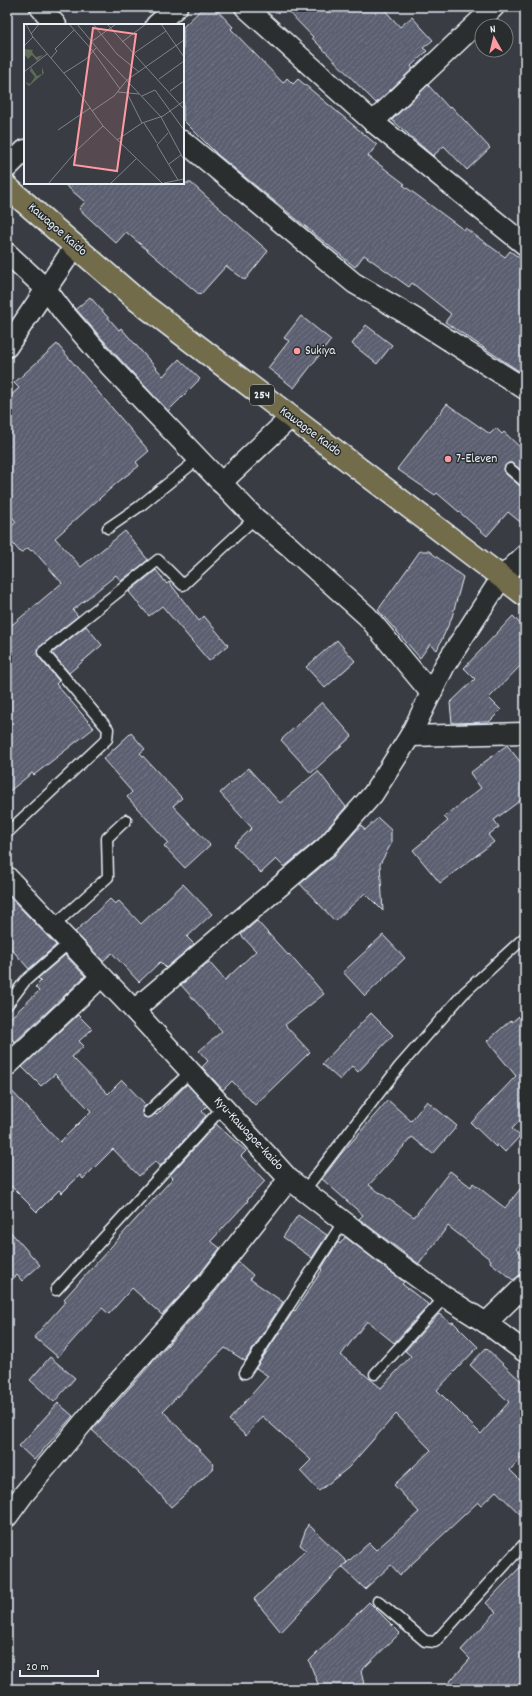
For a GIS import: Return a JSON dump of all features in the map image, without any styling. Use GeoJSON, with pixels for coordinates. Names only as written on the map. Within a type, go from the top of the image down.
{"type":"FeatureCollection","features":[{"type":"Feature","properties":{"kind":"highway","name":"Kawagoe Kaido"},"geometry":{"type":"LineString","coordinates":[[7,187],[137,300],[525,595]]}},
{"type":"Feature","properties":{"kind":"street"},"geometry":{"type":"LineString","coordinates":[[40,7],[55,24]]}},
{"type":"Feature","properties":{"kind":"street"},"geometry":{"type":"LineString","coordinates":[[157,24],[177,7]]}},
{"type":"Feature","properties":{"kind":"street"},"geometry":{"type":"LineString","coordinates":[[245,7],[373,122],[525,245]]}},
{"type":"Feature","properties":{"kind":"street"},"geometry":{"type":"LineString","coordinates":[[373,122],[494,7]]}},
{"type":"Feature","properties":{"kind":"street"},"geometry":{"type":"LineString","coordinates":[[184,142],[354,283],[414,318],[525,389]]}},
{"type":"Feature","properties":{"kind":"street"},"geometry":{"type":"LineString","coordinates":[[7,168],[24,151]]}},
{"type":"Feature","properties":{"kind":"street"},"geometry":{"type":"LineString","coordinates":[[7,347],[75,246]]}},
{"type":"Feature","properties":{"kind":"street"},"geometry":{"type":"LineString","coordinates":[[7,253],[46,289],[64,313],[109,365],[221,484],[255,518],[289,546],[367,616],[431,693]]}},
{"type":"Feature","properties":{"kind":"street"},"geometry":{"type":"LineString","coordinates":[[221,484],[291,417]]}},
{"type":"Feature","properties":{"kind":"street"},"geometry":{"type":"LineString","coordinates":[[134,1010],[326,848],[373,794],[410,736],[445,665],[502,577],[525,555]]}},
{"type":"Feature","properties":{"kind":"street"},"geometry":{"type":"LineString","coordinates":[[410,736],[524,735]]}},
{"type":"Feature","properties":{"kind":"street","name":"Kyu-Kawagoe-kaido"},"geometry":{"type":"LineString","coordinates":[[7,877],[134,1010],[190,1072],[297,1185],[392,1259],[445,1297],[486,1323],[525,1352]]}},
{"type":"Feature","properties":{"kind":"street"},"geometry":{"type":"LineString","coordinates":[[7,1066],[101,977]]}},
{"type":"Feature","properties":{"kind":"street"},"geometry":{"type":"LineString","coordinates":[[7,1516],[22,1495],[102,1400],[297,1185]]}},
{"type":"Feature","properties":{"kind":"street"},"geometry":{"type":"LineString","coordinates":[[486,1323],[525,1286]]}},
{"type":"Feature","properties":{"kind":"lane"},"geometry":{"type":"LineString","coordinates":[[108,528],[140,506],[198,459]]}},
{"type":"Feature","properties":{"kind":"lane"},"geometry":{"type":"LineString","coordinates":[[510,469],[525,482]]}},
{"type":"Feature","properties":{"kind":"lane"},"geometry":{"type":"LineString","coordinates":[[7,833],[107,739],[108,729],[43,652],[158,560],[183,585],[255,518]]}},
{"type":"Feature","properties":{"kind":"lane"},"geometry":{"type":"LineString","coordinates":[[53,926],[108,877],[107,838],[126,820]]}},
{"type":"Feature","properties":{"kind":"lane"},"geometry":{"type":"LineString","coordinates":[[297,1185],[464,993],[525,937]]}},
{"type":"Feature","properties":{"kind":"lane"},"geometry":{"type":"LineString","coordinates":[[7,1006],[25,981],[69,943]]}},
{"type":"Feature","properties":{"kind":"lane"},"geometry":{"type":"LineString","coordinates":[[148,1112],[190,1072]]}},
{"type":"Feature","properties":{"kind":"lane"},"geometry":{"type":"LineString","coordinates":[[56,1290],[223,1107]]}},
{"type":"Feature","properties":{"kind":"lane"},"geometry":{"type":"LineString","coordinates":[[245,1373],[344,1221]]}},
{"type":"Feature","properties":{"kind":"lane"},"geometry":{"type":"LineString","coordinates":[[375,1374],[445,1297]]}},
{"type":"Feature","properties":{"kind":"lane"},"geometry":{"type":"LineString","coordinates":[[378,1601],[425,1641],[435,1642],[525,1543]]}},
{"type":"Feature","properties":{"kind":"building"},"geometry":{"type":"Polygon","coordinates":[[[204,7],[214,7],[233,27],[231,29],[283,83],[287,78],[293,84],[298,79],[377,145],[368,156],[405,184],[403,185],[464,230],[465,228],[505,257],[510,251],[525,262],[525,375],[445,322],[451,314],[412,283],[409,287],[364,255],[355,267],[218,155],[184,121],[184,26],[204,7]]]}},
{"type":"Feature","properties":{"kind":"building"},"geometry":{"type":"Polygon","coordinates":[[[284,7],[382,7],[400,27],[412,17],[433,40],[423,48],[427,51],[411,66],[413,69],[376,103],[312,38],[313,37],[284,7]]]}},
{"type":"Feature","properties":{"kind":"building"},"geometry":{"type":"Polygon","coordinates":[[[428,85],[449,108],[451,106],[490,148],[467,170],[444,146],[433,156],[392,120],[428,85]]]}},
{"type":"Feature","properties":{"kind":"building"},"geometry":{"type":"Polygon","coordinates":[[[191,183],[268,251],[245,280],[226,266],[200,295],[126,232],[116,243],[79,209],[85,202],[64,184],[191,183]]]}},
{"type":"Feature","properties":{"kind":"building"},"geometry":{"type":"Polygon","coordinates":[[[90,297],[119,330],[121,328],[163,376],[179,359],[200,379],[168,411],[76,309],[90,297]]]}},
{"type":"Feature","properties":{"kind":"building"},"geometry":{"type":"Polygon","coordinates":[[[301,316],[331,340],[294,388],[268,368],[289,341],[284,338],[301,316]]]}},
{"type":"Feature","properties":{"kind":"building"},"geometry":{"type":"Polygon","coordinates":[[[366,325],[392,345],[377,364],[352,344],[366,325]]]}},
{"type":"Feature","properties":{"kind":"building"},"geometry":{"type":"Polygon","coordinates":[[[57,344],[149,451],[136,462],[139,466],[118,482],[55,538],[81,567],[125,531],[148,560],[121,581],[116,575],[73,610],[78,616],[37,649],[38,656],[59,681],[56,684],[94,728],[34,775],[32,773],[7,793],[7,629],[62,583],[33,550],[31,551],[28,548],[21,553],[7,537],[7,530],[16,522],[7,510],[7,399],[19,388],[14,383],[57,344]]]}},
{"type":"Feature","properties":{"kind":"building"},"geometry":{"type":"Polygon","coordinates":[[[447,404],[490,434],[496,428],[502,434],[504,432],[525,452],[525,473],[512,463],[508,463],[504,468],[506,474],[521,487],[525,488],[525,526],[508,512],[487,536],[437,493],[435,495],[397,469],[447,404]]]}},
{"type":"Feature","properties":{"kind":"building"},"geometry":{"type":"Polygon","coordinates":[[[420,551],[429,551],[463,577],[452,617],[437,650],[430,644],[420,658],[378,610],[420,551]]]}},
{"type":"Feature","properties":{"kind":"building"},"geometry":{"type":"Polygon","coordinates":[[[156,570],[167,584],[169,582],[199,621],[204,616],[228,645],[209,661],[162,606],[149,616],[129,592],[156,570]]]}},
{"type":"Feature","properties":{"kind":"building"},"geometry":{"type":"Polygon","coordinates":[[[513,616],[525,629],[525,661],[489,698],[501,710],[489,722],[452,723],[450,703],[475,679],[464,668],[513,616]]]}},
{"type":"Feature","properties":{"kind":"building"},"geometry":{"type":"Polygon","coordinates":[[[86,626],[102,645],[69,673],[52,653],[86,626]]]}},
{"type":"Feature","properties":{"kind":"building"},"geometry":{"type":"Polygon","coordinates":[[[337,640],[355,661],[325,688],[306,667],[337,640]]]}},
{"type":"Feature","properties":{"kind":"building"},"geometry":{"type":"Polygon","coordinates":[[[322,702],[352,736],[311,773],[281,740],[322,702]]]}},
{"type":"Feature","properties":{"kind":"building"},"geometry":{"type":"Polygon","coordinates":[[[131,733],[145,749],[140,753],[182,798],[173,806],[210,845],[185,868],[164,846],[168,842],[127,797],[132,792],[103,759],[131,733]]]}},
{"type":"Feature","properties":{"kind":"building"},"geometry":{"type":"Polygon","coordinates":[[[507,745],[525,768],[525,797],[494,820],[499,827],[488,835],[494,842],[440,883],[413,850],[448,821],[444,817],[481,788],[470,773],[507,745]]]}},
{"type":"Feature","properties":{"kind":"building"},"geometry":{"type":"Polygon","coordinates":[[[248,768],[280,803],[318,771],[346,807],[318,839],[284,867],[276,859],[261,873],[234,845],[252,828],[220,793],[248,768]]]}},
{"type":"Feature","properties":{"kind":"building"},"geometry":{"type":"Polygon","coordinates":[[[378,818],[391,830],[391,844],[380,864],[383,911],[365,893],[335,921],[300,884],[334,856],[361,825],[365,830],[378,818]]]}},
{"type":"Feature","properties":{"kind":"building"},"geometry":{"type":"Polygon","coordinates":[[[183,884],[212,914],[187,937],[194,944],[166,968],[160,962],[139,982],[112,953],[103,961],[75,932],[110,899],[115,904],[119,901],[141,924],[183,884]]]}},
{"type":"Feature","properties":{"kind":"building"},"geometry":{"type":"Polygon","coordinates":[[[7,894],[56,945],[29,969],[7,944],[7,894]]]}},
{"type":"Feature","properties":{"kind":"building"},"geometry":{"type":"Polygon","coordinates":[[[257,921],[288,955],[289,954],[324,994],[285,1025],[310,1052],[255,1105],[232,1081],[223,1090],[202,1067],[208,1061],[199,1051],[222,1031],[181,985],[209,962],[225,980],[256,951],[241,935],[257,921]]]}},
{"type":"Feature","properties":{"kind":"building"},"geometry":{"type":"Polygon","coordinates":[[[383,935],[405,958],[365,996],[343,972],[383,935]]]}},
{"type":"Feature","properties":{"kind":"building"},"geometry":{"type":"Polygon","coordinates":[[[65,955],[85,976],[15,1042],[7,1034],[7,1021],[39,991],[35,987],[41,981],[38,978],[65,955]]]}},
{"type":"Feature","properties":{"kind":"building"},"geometry":{"type":"Polygon","coordinates":[[[525,1011],[525,1115],[512,1129],[520,1136],[505,1152],[497,1144],[496,1147],[471,1123],[516,1076],[487,1041],[511,1020],[512,1022],[525,1011]]]}},
{"type":"Feature","properties":{"kind":"building"},"geometry":{"type":"Polygon","coordinates":[[[371,1013],[393,1035],[358,1072],[352,1066],[340,1080],[322,1064],[371,1013]]]}},
{"type":"Feature","properties":{"kind":"building"},"geometry":{"type":"Polygon","coordinates":[[[78,1015],[92,1029],[79,1041],[84,1046],[72,1057],[108,1094],[122,1080],[146,1105],[142,1110],[142,1113],[144,1117],[149,1118],[155,1114],[157,1115],[187,1084],[207,1106],[202,1111],[206,1116],[160,1166],[156,1161],[139,1176],[113,1149],[83,1179],[80,1175],[62,1193],[59,1190],[37,1212],[7,1182],[7,1086],[60,1142],[91,1111],[55,1074],[41,1086],[22,1067],[78,1015]]]}},
{"type":"Feature","properties":{"kind":"building"},"geometry":{"type":"Polygon","coordinates":[[[388,1100],[411,1121],[427,1101],[457,1126],[433,1154],[412,1137],[369,1185],[414,1217],[450,1171],[471,1187],[473,1183],[505,1208],[525,1183],[525,1238],[516,1249],[525,1257],[525,1271],[522,1274],[513,1280],[490,1262],[491,1260],[448,1226],[419,1264],[359,1219],[363,1215],[322,1179],[341,1154],[388,1100]]]}},
{"type":"Feature","properties":{"kind":"building"},"geometry":{"type":"Polygon","coordinates":[[[216,1124],[246,1151],[241,1156],[265,1181],[211,1241],[220,1248],[199,1275],[162,1315],[132,1288],[109,1314],[102,1308],[58,1357],[34,1337],[66,1301],[64,1299],[173,1178],[170,1175],[216,1124]]]}},
{"type":"Feature","properties":{"kind":"building"},"geometry":{"type":"Polygon","coordinates":[[[298,1215],[327,1235],[312,1258],[283,1237],[298,1215]]]}},
{"type":"Feature","properties":{"kind":"building"},"geometry":{"type":"Polygon","coordinates":[[[7,1228],[40,1265],[22,1281],[17,1275],[7,1284],[7,1228]]]}},
{"type":"Feature","properties":{"kind":"building"},"geometry":{"type":"Polygon","coordinates":[[[345,1237],[404,1282],[402,1284],[429,1305],[394,1343],[367,1321],[341,1355],[381,1388],[411,1356],[405,1351],[439,1314],[451,1323],[453,1322],[478,1347],[437,1390],[481,1434],[509,1402],[470,1365],[486,1348],[524,1384],[525,1383],[525,1453],[510,1470],[525,1485],[525,1519],[496,1491],[481,1505],[478,1502],[400,1575],[391,1565],[365,1589],[342,1567],[369,1543],[376,1550],[419,1512],[394,1485],[431,1450],[396,1414],[348,1468],[319,1491],[300,1471],[311,1460],[262,1416],[246,1436],[229,1420],[268,1376],[256,1368],[322,1270],[321,1269],[338,1242],[340,1244],[345,1237]]]}},
{"type":"Feature","properties":{"kind":"building"},"geometry":{"type":"Polygon","coordinates":[[[238,1262],[253,1275],[250,1279],[283,1302],[245,1361],[225,1348],[163,1411],[214,1465],[214,1468],[171,1507],[151,1484],[92,1430],[217,1290],[238,1262]]]}},
{"type":"Feature","properties":{"kind":"building"},"geometry":{"type":"Polygon","coordinates":[[[50,1357],[75,1378],[54,1402],[30,1380],[50,1357]]]}},
{"type":"Feature","properties":{"kind":"building"},"geometry":{"type":"Polygon","coordinates":[[[58,1403],[73,1416],[34,1460],[19,1446],[58,1403]]]}},
{"type":"Feature","properties":{"kind":"building"},"geometry":{"type":"Polygon","coordinates":[[[308,1524],[347,1562],[281,1632],[254,1599],[306,1550],[300,1545],[308,1524]]]}},
{"type":"Feature","properties":{"kind":"building"},"geometry":{"type":"Polygon","coordinates":[[[525,1562],[525,1689],[443,1689],[470,1659],[461,1650],[496,1612],[486,1603],[525,1562]]]}},
{"type":"Feature","properties":{"kind":"building"},"geometry":{"type":"Polygon","coordinates":[[[369,1602],[400,1633],[361,1671],[365,1689],[320,1689],[309,1661],[369,1602]]]}},
{"type":"Feature","properties":{"kind":"place","name":"Sukiya"},"geometry":{"type":"Point","coordinates":[297,351]}},
{"type":"Feature","properties":{"kind":"place","name":"7-Eleven"},"geometry":{"type":"Point","coordinates":[448,459]}}]}
